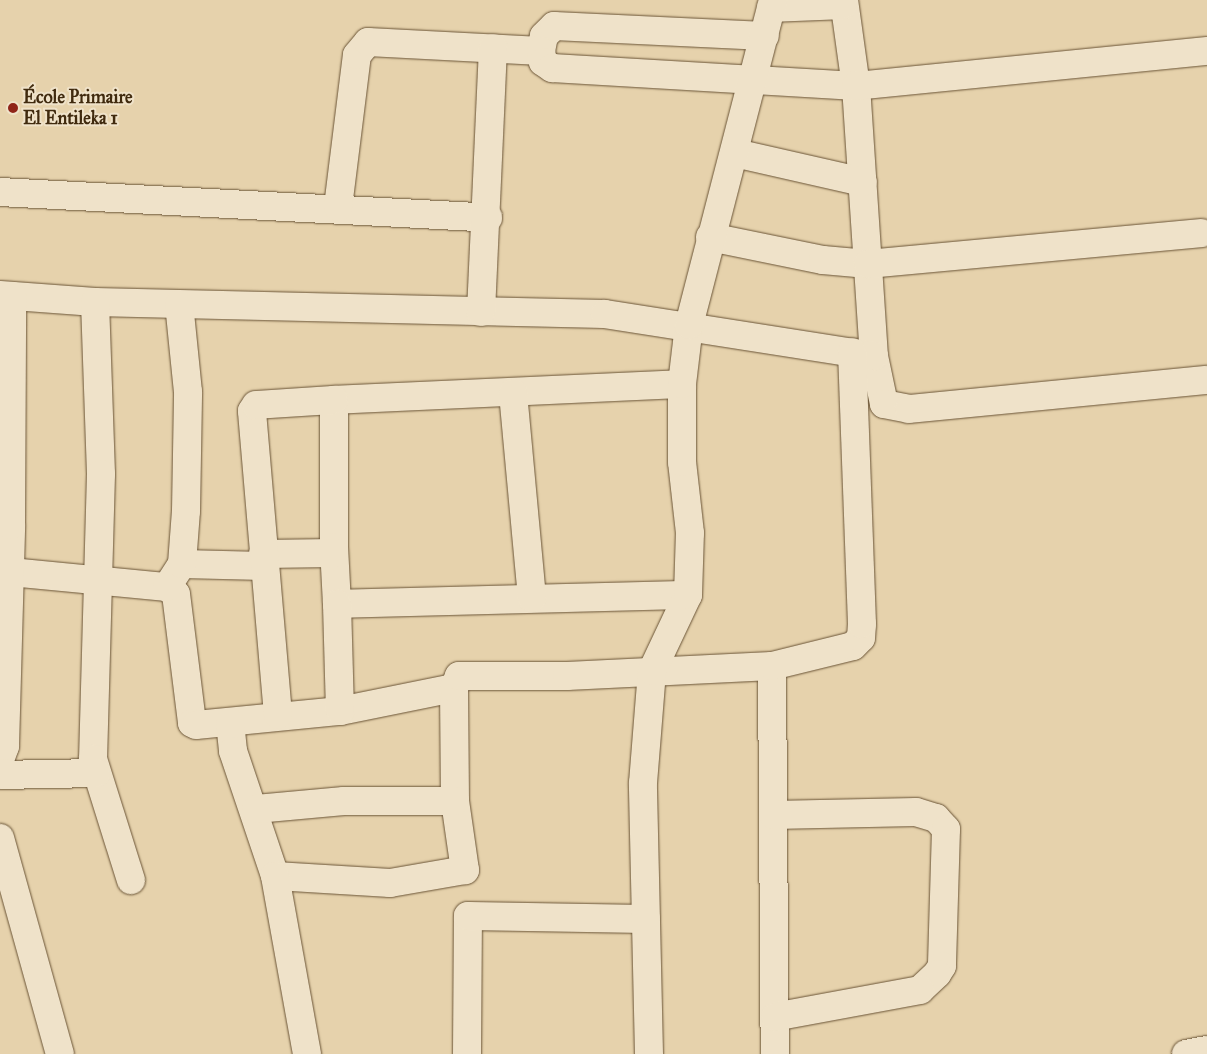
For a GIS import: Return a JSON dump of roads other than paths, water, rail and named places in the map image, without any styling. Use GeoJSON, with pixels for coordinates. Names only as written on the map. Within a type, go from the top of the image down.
{"type":"FeatureCollection","features":[{"type":"Feature","properties":{"kind":"street"},"geometry":{"type":"LineString","coordinates":[[467,1054],[468,916],[465,870],[455,800],[454,688],[459,676],[567,676],[652,671],[772,666],[853,646],[861,638],[863,354],[868,264],[856,86],[844,2],[772,4],[756,80],[710,237],[688,325],[682,384],[682,462],[690,533],[688,595],[652,671],[642,783],[649,1054]]}},
{"type":"Feature","properties":{"kind":"street"},"geometry":{"type":"LineString","coordinates":[[765,36],[554,26],[544,36],[541,51],[543,62],[552,68],[856,86],[1207,51]]}},
{"type":"Feature","properties":{"kind":"street"},"geometry":{"type":"LineString","coordinates":[[338,207],[360,48],[375,41],[541,51]]}},
{"type":"Feature","properties":{"kind":"street"},"geometry":{"type":"LineString","coordinates":[[481,312],[488,218],[494,48]]}},
{"type":"Feature","properties":{"kind":"street"},"geometry":{"type":"LineString","coordinates":[[735,153],[863,182]]}},
{"type":"Feature","properties":{"kind":"street"},"geometry":{"type":"LineString","coordinates":[[0,192],[338,207],[488,218]]}},
{"type":"Feature","properties":{"kind":"street"},"geometry":{"type":"LineString","coordinates":[[710,237],[823,260],[868,264],[1202,233]]}},
{"type":"Feature","properties":{"kind":"street"},"geometry":{"type":"LineString","coordinates":[[0,760],[5,746],[3,572],[11,525],[6,296],[95,302],[604,314],[688,325],[863,354]]}},
{"type":"Feature","properties":{"kind":"street"},"geometry":{"type":"LineString","coordinates":[[95,302],[101,404],[96,581],[96,773],[131,880]]}},
{"type":"Feature","properties":{"kind":"street"},"geometry":{"type":"LineString","coordinates":[[167,587],[182,564],[188,392],[179,304]]}},
{"type":"Feature","properties":{"kind":"street"},"geometry":{"type":"LineString","coordinates":[[863,354],[881,398],[890,408],[900,409],[1207,380]]}},
{"type":"Feature","properties":{"kind":"street"},"geometry":{"type":"LineString","coordinates":[[278,715],[263,560],[252,410],[256,406],[334,400],[682,384]]}},
{"type":"Feature","properties":{"kind":"street"},"geometry":{"type":"LineString","coordinates":[[513,393],[532,598]]}},
{"type":"Feature","properties":{"kind":"street"},"geometry":{"type":"LineString","coordinates":[[334,400],[334,553],[340,711]]}},
{"type":"Feature","properties":{"kind":"street"},"geometry":{"type":"LineString","coordinates":[[182,564],[263,560],[334,553]]}},
{"type":"Feature","properties":{"kind":"street"},"geometry":{"type":"LineString","coordinates":[[3,572],[167,587],[176,594],[180,608],[192,723],[230,722],[278,715],[340,711],[454,688]]}},
{"type":"Feature","properties":{"kind":"street"},"geometry":{"type":"LineString","coordinates":[[337,604],[421,605],[532,598],[688,595]]}},
{"type":"Feature","properties":{"kind":"street"},"geometry":{"type":"LineString","coordinates":[[772,666],[775,1054]]}},
{"type":"Feature","properties":{"kind":"street"},"geometry":{"type":"LineString","coordinates":[[230,722],[233,751],[256,809],[275,876],[307,1054]]}},
{"type":"Feature","properties":{"kind":"street"},"geometry":{"type":"LineString","coordinates":[[0,775],[96,773]]}},
{"type":"Feature","properties":{"kind":"street"},"geometry":{"type":"LineString","coordinates":[[256,809],[344,801],[455,800]]}},
{"type":"Feature","properties":{"kind":"street"},"geometry":{"type":"LineString","coordinates":[[773,815],[916,812],[936,818],[946,829],[942,966],[937,974],[920,990],[775,1017]]}},
{"type":"Feature","properties":{"kind":"street"},"geometry":{"type":"LineString","coordinates":[[0,838],[60,1054]]}},
{"type":"Feature","properties":{"kind":"street"},"geometry":{"type":"LineString","coordinates":[[275,876],[390,883],[465,870]]}},
{"type":"Feature","properties":{"kind":"street"},"geometry":{"type":"LineString","coordinates":[[468,916],[646,919]]}},
{"type":"Feature","properties":{"kind":"street"},"geometry":{"type":"LineString","coordinates":[[1186,1054],[1207,1050]]}},
{"type":"Feature","properties":{"kind":"place","name":"École Primaire El Entileka 1"},"geometry":{"type":"Point","coordinates":[13,108]}}]}
